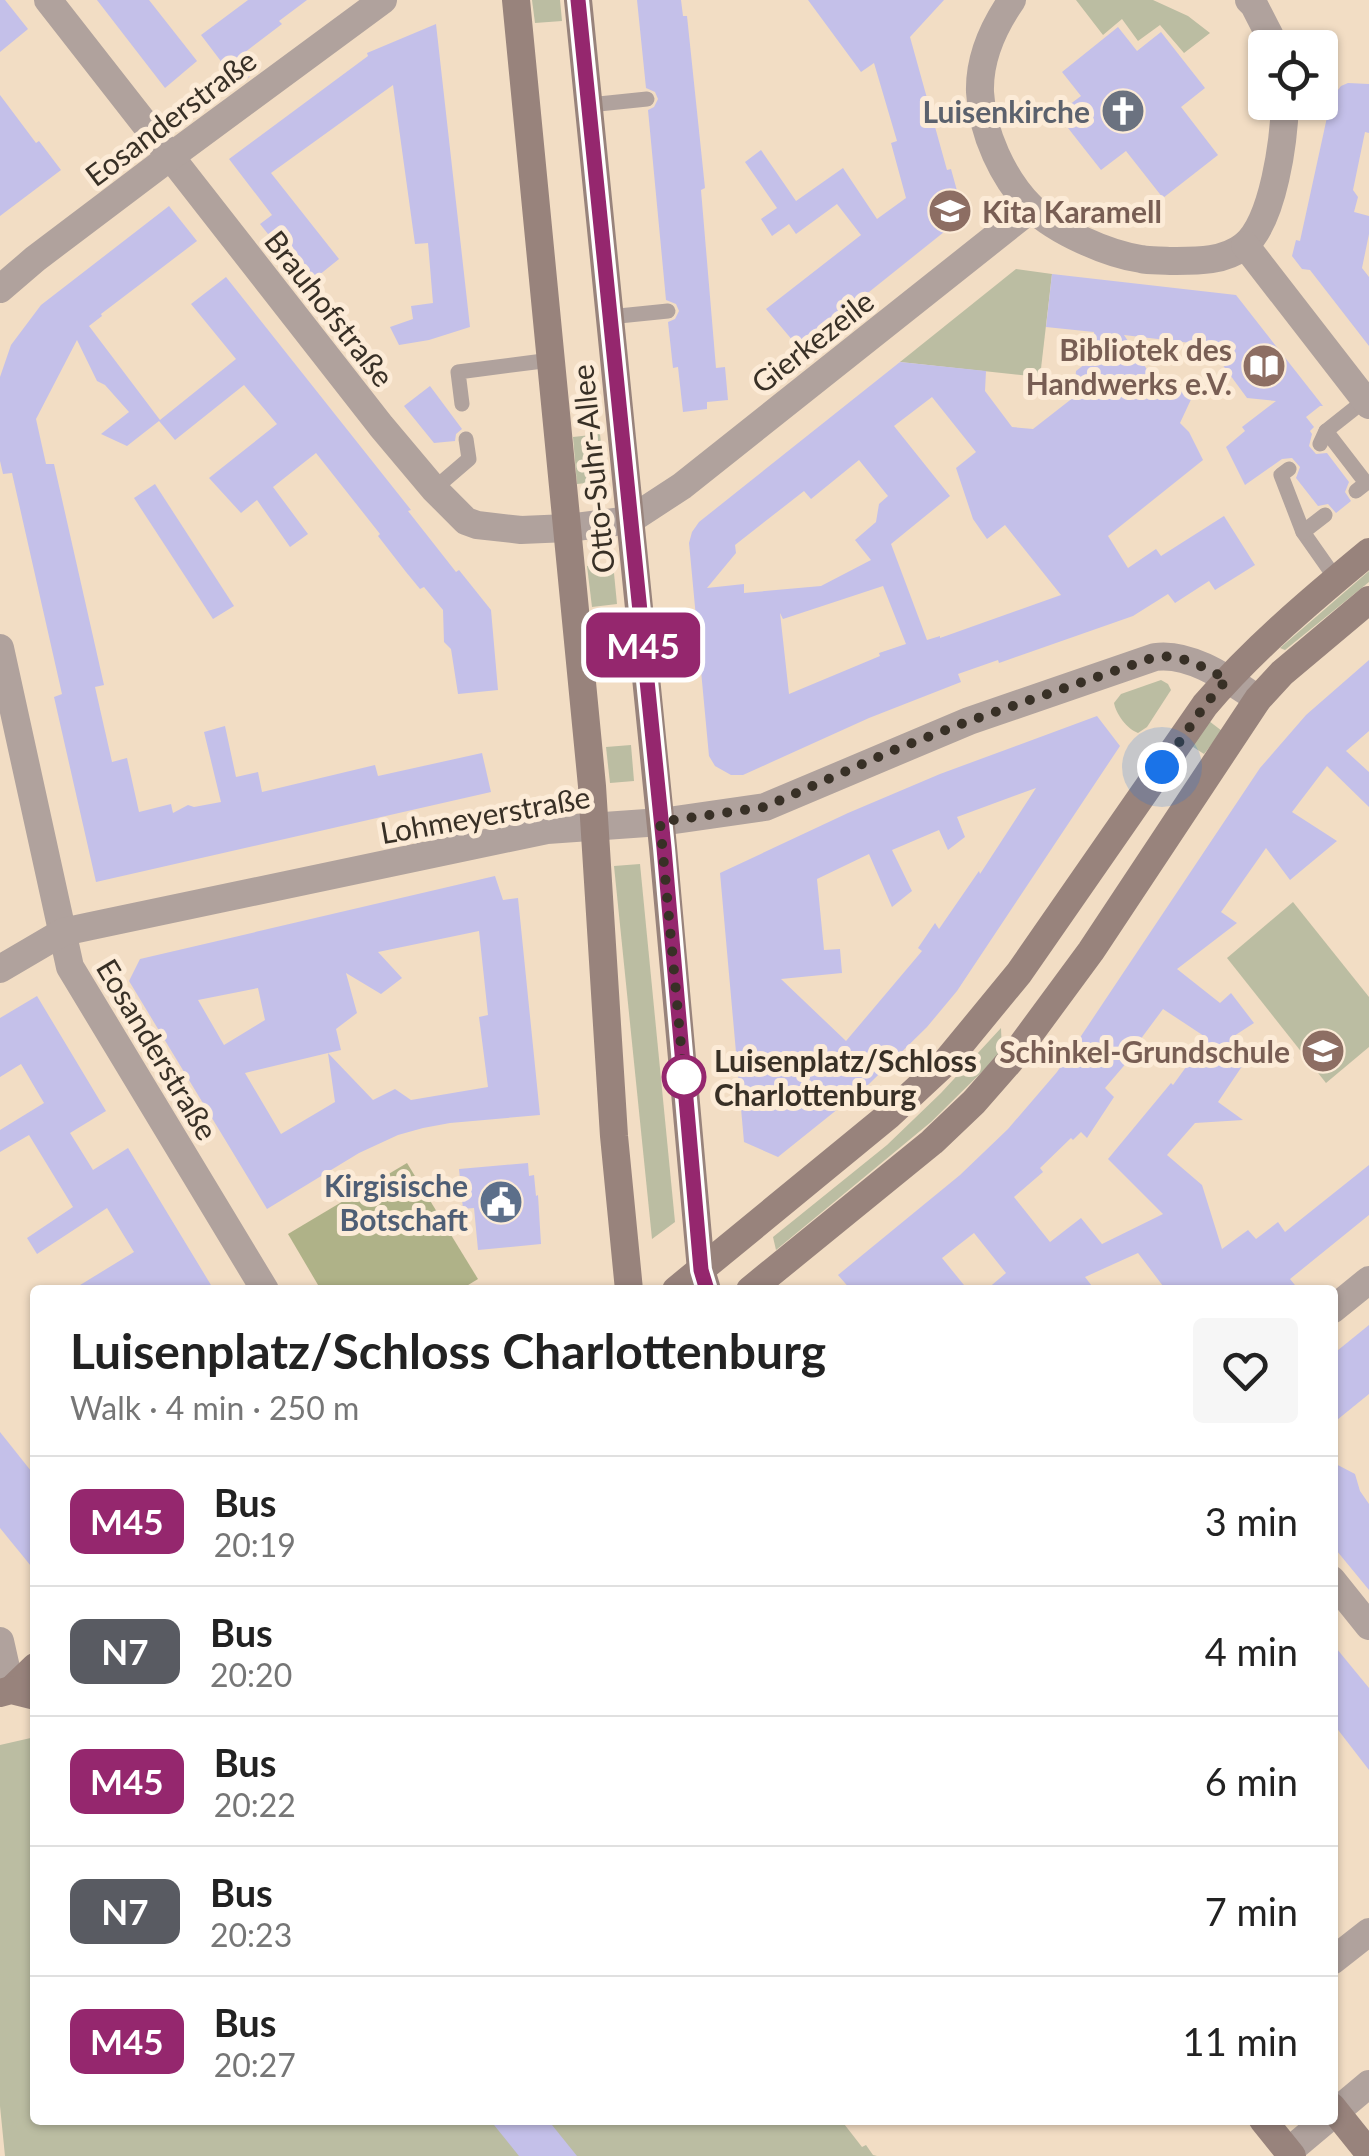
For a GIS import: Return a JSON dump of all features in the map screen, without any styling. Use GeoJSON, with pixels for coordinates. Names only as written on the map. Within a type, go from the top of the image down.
{"type":"FeatureCollection","features":[{"type":"Feature","properties":{"kind":"main road","name":"Otto-Suhr-Allee"},"geometry":{"type":"LineString","coordinates":[[516,0],[595,827],[614,1136],[629,1285]]}},
{"type":"Feature","properties":{"kind":"main road","name":"Otto-Suhr-Allee"},"geometry":{"type":"LineString","coordinates":[[578,0],[704,1280]]}},
{"type":"Feature","properties":{"kind":"main road"},"geometry":{"type":"LineString","coordinates":[[704,1280],[945,1063],[1019,973],[1205,705],[1227,679],[1369,552]]}},
{"type":"Feature","properties":{"kind":"main road"},"geometry":{"type":"LineString","coordinates":[[756,1285],[932,1142],[1010,1062],[1091,951],[1258,699],[1282,673],[1369,600]]}},
{"type":"Feature","properties":{"kind":"main road"},"geometry":{"type":"LineString","coordinates":[[1338,2120],[1369,2152]]}},
{"type":"Feature","properties":{"kind":"main road"},"geometry":{"type":"LineString","coordinates":[[1266,2125],[1290,2154]]}},
{"type":"Feature","properties":{"kind":"street","name":"Brauhofstraße"},"geometry":{"type":"LineString","coordinates":[[48,0],[381,426],[466,521],[521,530],[630,520]]}},
{"type":"Feature","properties":{"kind":"street","name":"Eosanderstraße"},"geometry":{"type":"LineString","coordinates":[[0,289],[35,258],[382,0]]}},
{"type":"Feature","properties":{"kind":"street"},"geometry":{"type":"LineString","coordinates":[[1012,0],[997,22],[987,48],[980,90],[988,136],[1006,174],[1032,208],[1066,231],[1109,250],[1142,260],[1196,262],[1220,258],[1245,245],[1265,214],[1278,167],[1284,120]]}},
{"type":"Feature","properties":{"kind":"street"},"geometry":{"type":"LineString","coordinates":[[1255,2],[1268,30]]}},
{"type":"Feature","properties":{"kind":"street","name":"Gierkezeile"},"geometry":{"type":"LineString","coordinates":[[630,520],[682,486],[1032,208]]}},
{"type":"Feature","properties":{"kind":"street"},"geometry":{"type":"LineString","coordinates":[[1245,245],[1367,403]]}},
{"type":"Feature","properties":{"kind":"street","name":"Eosanderstraße"},"geometry":{"type":"LineString","coordinates":[[0,648],[70,966],[263,1285]]}},
{"type":"Feature","properties":{"kind":"street","name":"Lohmeyerstraße"},"geometry":{"type":"LineString","coordinates":[[0,969],[63,932],[546,830],[660,822],[765,807],[969,721],[1155,657],[1181,659],[1227,679],[1258,699]]}},
{"type":"Feature","properties":{"kind":"street"},"geometry":{"type":"LineString","coordinates":[[1338,1305],[1369,1280]]}},
{"type":"Feature","properties":{"kind":"street"},"geometry":{"type":"LineString","coordinates":[[1338,1587],[1369,1626]]}},
{"type":"Feature","properties":{"kind":"street"},"geometry":{"type":"LineString","coordinates":[[0,1641],[15,1693]]}},
{"type":"Feature","properties":{"kind":"street"},"geometry":{"type":"LineString","coordinates":[[1338,1956],[1369,1932]]}},
{"type":"Feature","properties":{"kind":"street"},"geometry":{"type":"LineString","coordinates":[[1338,2109],[1369,2084]]}},
{"type":"Feature","properties":{"kind":"street"},"geometry":{"type":"LineString","coordinates":[[1290,2154],[1320,2125]]}},
{"type":"Feature","properties":{"kind":"lane"},"geometry":{"type":"LineString","coordinates":[[589,105],[647,99]]}},
{"type":"Feature","properties":{"kind":"lane"},"geometry":{"type":"LineString","coordinates":[[609,317],[668,311]]}},
{"type":"Feature","properties":{"kind":"lane"},"geometry":{"type":"LineString","coordinates":[[462,404],[458,372],[551,360]]}},
{"type":"Feature","properties":{"kind":"lane"},"geometry":{"type":"LineString","coordinates":[[1356,491],[1366,484],[1342,463],[1323,438],[1367,403]]}},
{"type":"Feature","properties":{"kind":"lane"},"geometry":{"type":"LineString","coordinates":[[434,489],[469,459],[466,439]]}},
{"type":"Feature","properties":{"kind":"lane"},"geometry":{"type":"LineString","coordinates":[[1289,469],[1281,475],[1304,532],[1336,579]]}},
{"type":"Feature","properties":{"kind":"lane"},"geometry":{"type":"LineString","coordinates":[[1291,500],[1305,490]]}},
{"type":"Feature","properties":{"kind":"lane"},"geometry":{"type":"LineString","coordinates":[[1304,532],[1325,515]]}},
{"type":"Feature","properties":{"kind":"green space"},"geometry":{"type":"Polygon","coordinates":[[[532,0],[560,0],[562,21],[535,23],[532,0]]]}},
{"type":"Feature","properties":{"kind":"green space"},"geometry":{"type":"Polygon","coordinates":[[[1076,0],[1153,0],[1188,16],[1210,33],[1184,53],[1160,25],[1138,41],[1122,19],[1103,35],[1076,0]]]}},
{"type":"Feature","properties":{"kind":"green space"},"geometry":{"type":"Polygon","coordinates":[[[1016,269],[1052,274],[1040,377],[900,362],[1016,269]]]}},
{"type":"Feature","properties":{"kind":"green space"},"geometry":{"type":"Polygon","coordinates":[[[600,434],[605,481],[577,484],[573,437],[600,434]]]}},
{"type":"Feature","properties":{"kind":"green space"},"geometry":{"type":"Polygon","coordinates":[[[613,563],[617,604],[592,607],[587,566],[613,563]]]}},
{"type":"Feature","properties":{"kind":"green space"},"geometry":{"type":"Polygon","coordinates":[[[1369,571],[1369,582],[1285,650],[1280,648],[1369,571]]]}},
{"type":"Feature","properties":{"kind":"green space"},"geometry":{"type":"Polygon","coordinates":[[[1161,680],[1171,690],[1147,727],[1138,733],[1123,721],[1114,703],[1121,694],[1161,680]]]}},
{"type":"Feature","properties":{"kind":"green space"},"geometry":{"type":"Polygon","coordinates":[[[1209,721],[1222,731],[1204,754],[1190,745],[1209,721]]]}},
{"type":"Feature","properties":{"kind":"green space"},"geometry":{"type":"Polygon","coordinates":[[[631,745],[634,781],[610,783],[606,747],[631,745]]]}},
{"type":"Feature","properties":{"kind":"green space"},"geometry":{"type":"Polygon","coordinates":[[[640,864],[675,1222],[652,1239],[614,866],[640,864]]]}},
{"type":"Feature","properties":{"kind":"green space"},"geometry":{"type":"Polygon","coordinates":[[[1293,902],[1369,997],[1369,1047],[1326,1083],[1227,958],[1293,902]]]}},
{"type":"Feature","properties":{"kind":"green space"},"geometry":{"type":"Polygon","coordinates":[[[1001,1028],[1002,1052],[931,1122],[776,1250],[773,1237],[887,1145],[1001,1028]]]}},
{"type":"Feature","properties":{"kind":"green space"},"geometry":{"type":"Polygon","coordinates":[[[407,1163],[478,1279],[468,1285],[318,1285],[288,1234],[407,1163]]]}},
{"type":"Feature","properties":{"kind":"green space"},"geometry":{"type":"Polygon","coordinates":[[[30,1738],[30,2125],[845,2125],[862,2147],[866,2145],[877,2156],[5,2156],[0,2106],[0,1745],[30,1738]]]}},
{"type":"Feature","properties":{"kind":"building"},"geometry":{"type":"Polygon","coordinates":[[[0,0],[5,0],[28,29],[0,52],[0,0]]]}},
{"type":"Feature","properties":{"kind":"building"},"geometry":{"type":"Polygon","coordinates":[[[97,0],[149,0],[197,61],[165,88],[97,0]]]}},
{"type":"Feature","properties":{"kind":"building"},"geometry":{"type":"Polygon","coordinates":[[[248,0],[307,0],[240,56],[253,74],[239,85],[201,35],[248,0]]]}},
{"type":"Feature","properties":{"kind":"building"},"geometry":{"type":"Polygon","coordinates":[[[637,0],[681,0],[683,16],[687,16],[705,188],[701,190],[716,368],[725,367],[728,400],[707,402],[707,409],[683,412],[678,367],[673,368],[668,322],[679,311],[676,304],[666,300],[648,110],[658,99],[655,92],[646,88],[637,0]]]}},
{"type":"Feature","properties":{"kind":"building"},"geometry":{"type":"Polygon","coordinates":[[[808,0],[944,0],[910,37],[964,216],[799,348],[766,309],[861,235],[837,204],[796,234],[789,224],[772,236],[761,219],[777,208],[745,162],[761,150],[796,201],[843,168],[877,219],[906,198],[891,143],[897,141],[874,63],[861,72],[808,0]]]}},
{"type":"Feature","properties":{"kind":"building"},"geometry":{"type":"Polygon","coordinates":[[[436,24],[470,327],[399,345],[390,327],[413,319],[411,306],[433,303],[428,243],[415,244],[393,85],[271,173],[339,259],[308,284],[260,224],[272,215],[229,159],[367,53],[436,24]]]}},
{"type":"Feature","properties":{"kind":"building","name":"Luisenkirche"},"geometry":{"type":"Polygon","coordinates":[[[1118,27],[1137,51],[1161,32],[1205,88],[1181,107],[1218,155],[1163,198],[1126,151],[1101,170],[1057,114],[1081,96],[1062,72],[1118,27]]]}},
{"type":"Feature","properties":{"kind":"building"},"geometry":{"type":"Polygon","coordinates":[[[1369,84],[1369,133],[1365,132],[1353,190],[1358,197],[1354,212],[1369,216],[1362,268],[1369,277],[1369,346],[1310,270],[1302,269],[1292,256],[1296,240],[1300,241],[1326,120],[1338,120],[1341,86],[1369,84]]]}},
{"type":"Feature","properties":{"kind":"building"},"geometry":{"type":"Polygon","coordinates":[[[0,95],[61,170],[0,216],[0,95]]]}},
{"type":"Feature","properties":{"kind":"building"},"geometry":{"type":"Polygon","coordinates":[[[169,206],[197,241],[89,326],[160,420],[236,359],[191,304],[226,277],[456,572],[459,570],[491,610],[498,690],[458,694],[451,649],[444,642],[443,610],[406,572],[316,453],[273,487],[308,534],[290,547],[257,500],[241,513],[209,478],[277,424],[244,385],[175,440],[159,421],[127,446],[101,434],[129,412],[97,381],[77,340],[36,419],[46,464],[54,464],[104,685],[95,687],[112,762],[127,758],[139,812],[171,804],[173,813],[188,805],[221,802],[204,732],[225,726],[236,777],[258,772],[262,792],[375,765],[378,776],[482,753],[491,792],[96,882],[54,697],[62,694],[12,473],[3,474],[0,461],[0,377],[11,345],[41,305],[169,206]]]}},
{"type":"Feature","properties":{"kind":"building"},"geometry":{"type":"Polygon","coordinates":[[[1052,274],[1236,295],[1323,406],[1306,417],[1314,427],[1309,446],[1316,454],[1327,453],[1349,482],[1345,492],[1351,501],[1336,513],[1328,504],[1318,506],[1296,478],[1300,467],[1292,458],[1282,459],[1245,485],[1226,447],[1245,431],[1242,427],[1276,401],[1247,398],[1208,345],[1124,335],[1160,389],[1194,393],[1180,423],[1203,460],[1108,536],[1128,568],[1156,549],[1161,556],[1224,516],[1255,565],[1215,590],[1209,581],[1175,603],[1168,594],[1133,616],[958,674],[961,682],[743,775],[731,775],[715,766],[709,756],[689,543],[699,522],[900,362],[986,371],[985,391],[1012,427],[1033,429],[1074,397],[1076,371],[1090,360],[1094,332],[1046,327],[1052,274]],[[932,397],[894,426],[950,496],[891,544],[927,640],[1061,595],[1005,525],[987,539],[973,519],[956,468],[976,452],[932,397]],[[859,460],[811,499],[804,491],[735,545],[736,553],[707,588],[744,584],[744,593],[821,586],[871,560],[855,540],[876,522],[879,504],[888,496],[859,460]],[[883,586],[783,619],[780,613],[789,694],[906,644],[883,586]]]}},
{"type":"Feature","properties":{"kind":"building"},"geometry":{"type":"Polygon","coordinates":[[[430,386],[462,429],[455,441],[434,443],[404,406],[430,386]]]}},
{"type":"Feature","properties":{"kind":"building"},"geometry":{"type":"Polygon","coordinates":[[[155,484],[234,606],[213,619],[134,498],[155,484]]]}},
{"type":"Feature","properties":{"kind":"building"},"geometry":{"type":"Polygon","coordinates":[[[1369,660],[1369,731],[1346,751],[1369,772],[1369,807],[1327,766],[1292,812],[1337,841],[1290,880],[1266,848],[1221,912],[1237,923],[1177,969],[1220,1003],[1231,993],[1254,1023],[1234,1036],[1253,1050],[1218,1102],[1243,1120],[1195,1123],[1167,1155],[1202,1185],[1222,1249],[1248,1230],[1256,1239],[1278,1222],[1285,1232],[1369,1165],[1369,1215],[1290,1279],[1295,1285],[1162,1285],[1138,1253],[1085,1277],[1091,1285],[992,1285],[1006,1273],[974,1233],[942,1258],[964,1285],[847,1285],[838,1275],[960,1175],[1008,1129],[1057,1072],[1260,768],[1306,715],[1369,660]],[[1163,1009],[1140,1040],[1147,1050],[1139,1061],[1128,1061],[1105,1088],[1114,1097],[1087,1138],[1081,1132],[1071,1138],[1040,1168],[1043,1172],[1014,1197],[1050,1242],[1081,1218],[1102,1244],[1163,1214],[1108,1159],[1173,1085],[1207,1038],[1163,1009]]]}},
{"type":"Feature","properties":{"kind":"building"},"geometry":{"type":"Polygon","coordinates":[[[1097,716],[1120,746],[957,991],[927,1027],[869,1084],[778,1157],[744,1142],[720,873],[940,774],[1097,716]],[[1036,788],[957,817],[965,837],[948,850],[939,830],[892,850],[912,891],[892,907],[869,854],[817,879],[824,950],[840,949],[842,973],[781,979],[846,1041],[922,951],[918,948],[935,923],[939,929],[979,871],[980,874],[1036,788]]]}},
{"type":"Feature","properties":{"kind":"building"},"geometry":{"type":"Polygon","coordinates":[[[495,876],[503,900],[518,898],[540,1115],[450,1123],[398,1135],[359,1153],[267,1209],[129,981],[140,959],[495,876]],[[479,931],[378,952],[402,978],[381,994],[346,973],[357,1013],[336,1029],[341,1050],[328,1053],[373,1100],[395,1089],[411,1100],[488,1087],[479,1017],[488,1015],[479,931]],[[258,988],[198,1000],[224,1045],[265,1020],[258,988]],[[328,1053],[245,1073],[281,1134],[335,1102],[328,1053]]]}},
{"type":"Feature","properties":{"kind":"building"},"geometry":{"type":"Polygon","coordinates":[[[37,996],[106,1111],[70,1133],[93,1170],[128,1148],[211,1285],[80,1285],[134,1252],[107,1208],[37,1254],[27,1238],[73,1207],[29,1135],[0,1152],[0,1130],[44,1103],[21,1064],[0,1077],[0,1018],[37,996]]]}},
{"type":"Feature","properties":{"kind":"building","name":"Kirgisische Botschaft"},"geometry":{"type":"Polygon","coordinates":[[[528,1163],[538,1195],[541,1244],[478,1250],[474,1208],[463,1209],[459,1169],[528,1163]]]}},
{"type":"Feature","properties":{"kind":"building"},"geometry":{"type":"Polygon","coordinates":[[[1369,1325],[1369,1394],[1338,1419],[1338,1350],[1369,1325]]]}},
{"type":"Feature","properties":{"kind":"building"},"geometry":{"type":"Polygon","coordinates":[[[0,1432],[30,1470],[30,1565],[0,1528],[0,1432]]]}},
{"type":"Feature","properties":{"kind":"building"},"geometry":{"type":"Polygon","coordinates":[[[1338,1465],[1355,1474],[1369,1504],[1369,1590],[1338,1552],[1338,1465]]]}},
{"type":"Feature","properties":{"kind":"building"},"geometry":{"type":"Polygon","coordinates":[[[1338,1650],[1369,1688],[1369,1770],[1338,1730],[1338,1650]]]}},
{"type":"Feature","properties":{"kind":"building"},"geometry":{"type":"Polygon","coordinates":[[[494,2125],[552,2125],[577,2156],[519,2156],[494,2125]]]}},
{"type":"Feature","properties":{"kind":"bus line","name":"M45"},"geometry":{"type":"LineString","coordinates":[[578,0],[706,1285]]}},
{"type":"Feature","properties":{"kind":"place","name":"Luisenkirche"},"geometry":{"type":"Point","coordinates":[1123,111]}},
{"type":"Feature","properties":{"kind":"place","name":"Kita Karamell"},"geometry":{"type":"Point","coordinates":[950,211]}},
{"type":"Feature","properties":{"kind":"place","name":"Bibliotek des Handwerks e.V."},"geometry":{"type":"Point","coordinates":[1264,366]}},
{"type":"Feature","properties":{"kind":"place","name":"Schinkel-Grundschule"},"geometry":{"type":"Point","coordinates":[1323,1051]}},
{"type":"Feature","properties":{"kind":"place","name":"Luisenplatz/Schloss Charlottenburg"},"geometry":{"type":"Point","coordinates":[684,1077]}},
{"type":"Feature","properties":{"kind":"place","name":"Kirgisische Botschaft"},"geometry":{"type":"Point","coordinates":[501,1202]}},
{"type":"Feature","properties":{"kind":"route"},"geometry":{"type":"LineString","coordinates":[[684,1077],[660,822],[765,807],[969,721],[1168,655],[1227,679],[1162,767]]}}]}
